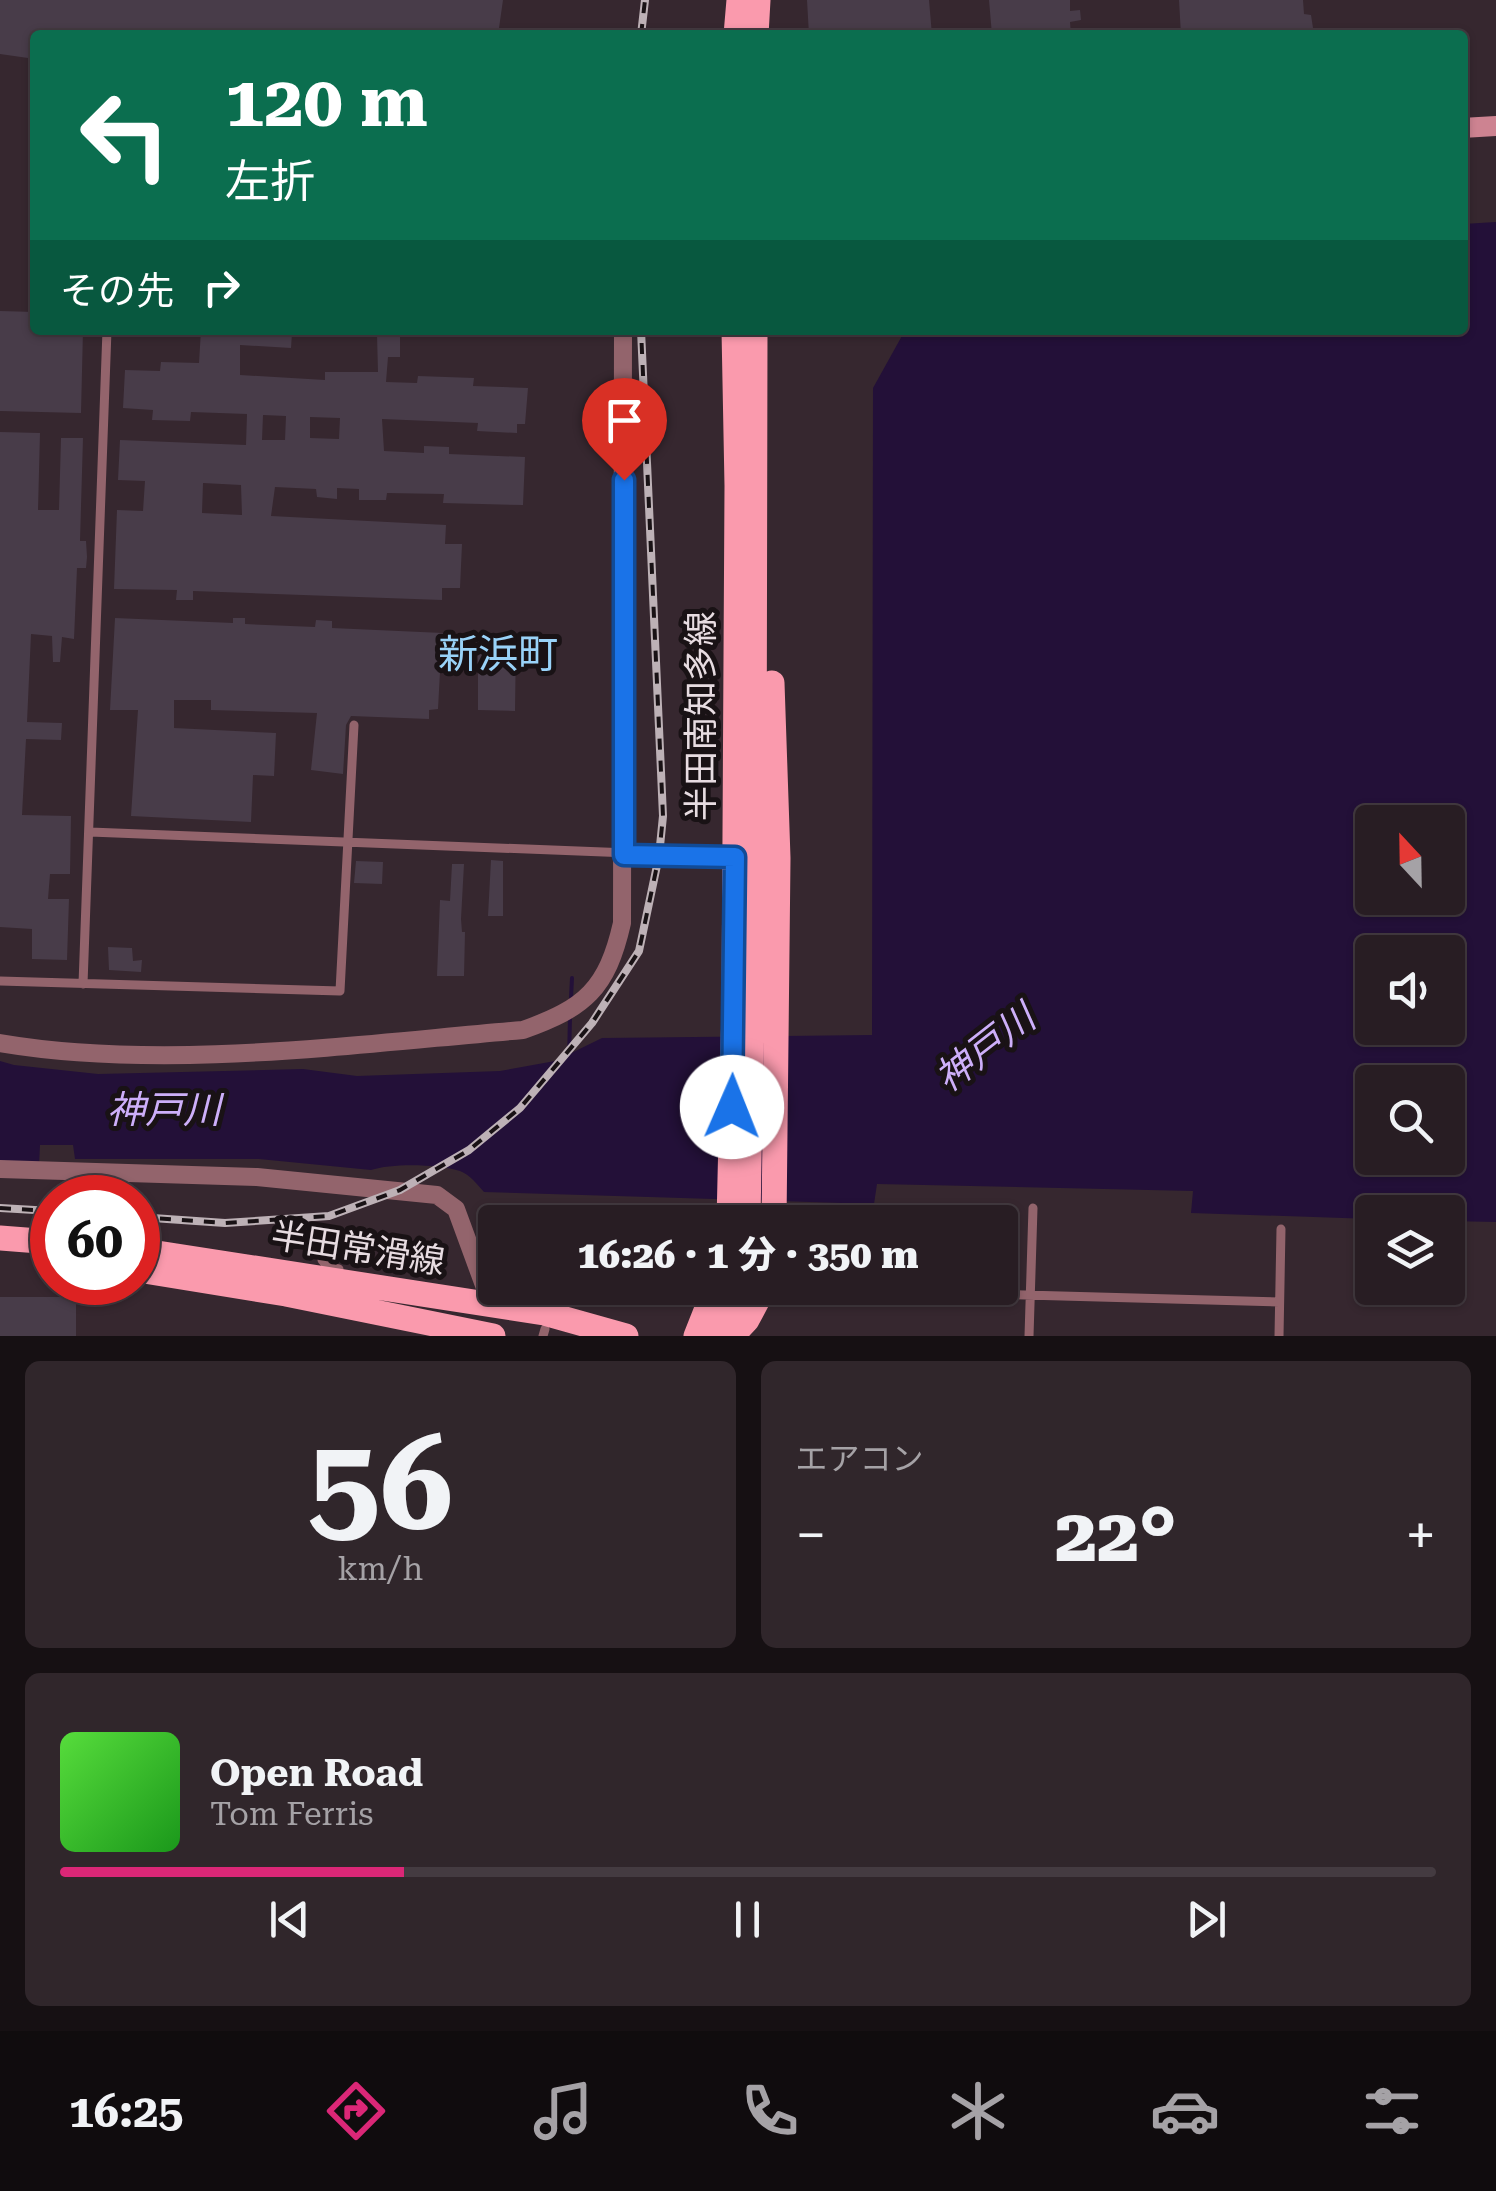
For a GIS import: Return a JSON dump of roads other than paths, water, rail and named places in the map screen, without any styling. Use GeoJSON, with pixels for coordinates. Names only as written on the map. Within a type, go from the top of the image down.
{"type":"FeatureCollection","features":[{"type":"Feature","properties":{"kind":"main road"},"geometry":{"type":"LineString","coordinates":[[736,30],[739,0]]}},
{"type":"Feature","properties":{"kind":"main road"},"geometry":{"type":"LineString","coordinates":[[756,30],[758,0]]}},
{"type":"Feature","properties":{"kind":"main road","name":"半田南知多線"},"geometry":{"type":"LineString","coordinates":[[734,335],[744,857],[754,1006],[740,1205]]}},
{"type":"Feature","properties":{"kind":"main road","name":"半田南知多線"},"geometry":{"type":"LineString","coordinates":[[744,857],[757,488],[755,335]]}},
{"type":"Feature","properties":{"kind":"main road"},"geometry":{"type":"LineString","coordinates":[[757,488],[768,566],[778,858],[754,1006],[772,1205]]}},
{"type":"Feature","properties":{"kind":"main road"},"geometry":{"type":"LineString","coordinates":[[0,1238],[30,1240]]}},
{"type":"Feature","properties":{"kind":"main road"},"geometry":{"type":"LineString","coordinates":[[0,1250],[30,1252]]}},
{"type":"Feature","properties":{"kind":"main road","name":"半田常滑線"},"geometry":{"type":"LineString","coordinates":[[160,1254],[543,1316],[626,1336]]}},
{"type":"Feature","properties":{"kind":"main road","name":"半田常滑線"},"geometry":{"type":"LineString","coordinates":[[160,1265],[543,1316],[573,1336]]}},
{"type":"Feature","properties":{"kind":"main road"},"geometry":{"type":"LineString","coordinates":[[160,1274],[496,1336]]}},
{"type":"Feature","properties":{"kind":"main road"},"geometry":{"type":"LineString","coordinates":[[696,1336],[708,1305]]}},
{"type":"Feature","properties":{"kind":"main road"},"geometry":{"type":"LineString","coordinates":[[717,1336],[728,1305]]}},
{"type":"Feature","properties":{"kind":"main road"},"geometry":{"type":"LineString","coordinates":[[732,1336],[754,1305]]}},
{"type":"Feature","properties":{"kind":"street"},"geometry":{"type":"LineString","coordinates":[[1468,128],[1496,126]]}},
{"type":"Feature","properties":{"kind":"street"},"geometry":{"type":"LineString","coordinates":[[0,1044],[107,1054],[259,1052],[523,1030],[581,1004],[616,952],[622,923],[623,335]]}},
{"type":"Feature","properties":{"kind":"street"},"geometry":{"type":"LineString","coordinates":[[0,1168],[257,1177],[437,1194],[456,1209],[478,1260]]}},
{"type":"Feature","properties":{"kind":"lane"},"geometry":{"type":"LineString","coordinates":[[83,984],[108,335]]}},
{"type":"Feature","properties":{"kind":"lane"},"geometry":{"type":"LineString","coordinates":[[0,981],[340,991],[354,725]]}},
{"type":"Feature","properties":{"kind":"lane"},"geometry":{"type":"LineString","coordinates":[[90,832],[744,857]]}},
{"type":"Feature","properties":{"kind":"lane"},"geometry":{"type":"LineString","coordinates":[[1030,1336],[1033,1208]]}},
{"type":"Feature","properties":{"kind":"lane"},"geometry":{"type":"LineString","coordinates":[[322,1228],[322,1260],[328,1267],[412,1284],[478,1287]]}},
{"type":"Feature","properties":{"kind":"lane"},"geometry":{"type":"LineString","coordinates":[[1279,1336],[1282,1229]]}},
{"type":"Feature","properties":{"kind":"lane"},"geometry":{"type":"LineString","coordinates":[[1018,1296],[1280,1302]]}},
{"type":"Feature","properties":{"kind":"water","name":"神戸川"},"geometry":{"type":"Polygon","coordinates":[[[1496,222],[1496,1222],[1465,1221],[1465,1195],[1355,1195],[1355,1218],[1191,1213],[1193,1191],[877,1184],[874,1204],[484,1192],[464,1173],[440,1167],[403,1165],[371,1170],[259,1159],[75,1159],[73,1145],[40,1145],[39,1166],[0,1164],[0,1061],[98,1074],[303,1069],[357,1076],[500,1071],[555,1061],[602,1038],[872,1035],[873,388],[902,335],[1468,335],[1468,224],[1496,222]]]}},
{"type":"Feature","properties":{"kind":"waterway"},"geometry":{"type":"LineString","coordinates":[[571,998],[572,978]]}},
{"type":"Feature","properties":{"kind":"waterway"},"geometry":{"type":"LineString","coordinates":[[569,1058],[570,1018]]}},
{"type":"Feature","properties":{"kind":"railway"},"geometry":{"type":"LineString","coordinates":[[642,30],[645,0]]}},
{"type":"Feature","properties":{"kind":"railway"},"geometry":{"type":"LineString","coordinates":[[160,1219],[225,1223],[329,1216],[400,1190],[469,1150],[520,1108],[592,1023],[639,951],[659,856],[663,816],[641,335]]}},
{"type":"Feature","properties":{"kind":"railway"},"geometry":{"type":"LineString","coordinates":[[0,1208],[30,1210]]}},
{"type":"Feature","properties":{"kind":"district","name":"新浜町"},"geometry":{"type":"Point","coordinates":[498,654]}}]}
